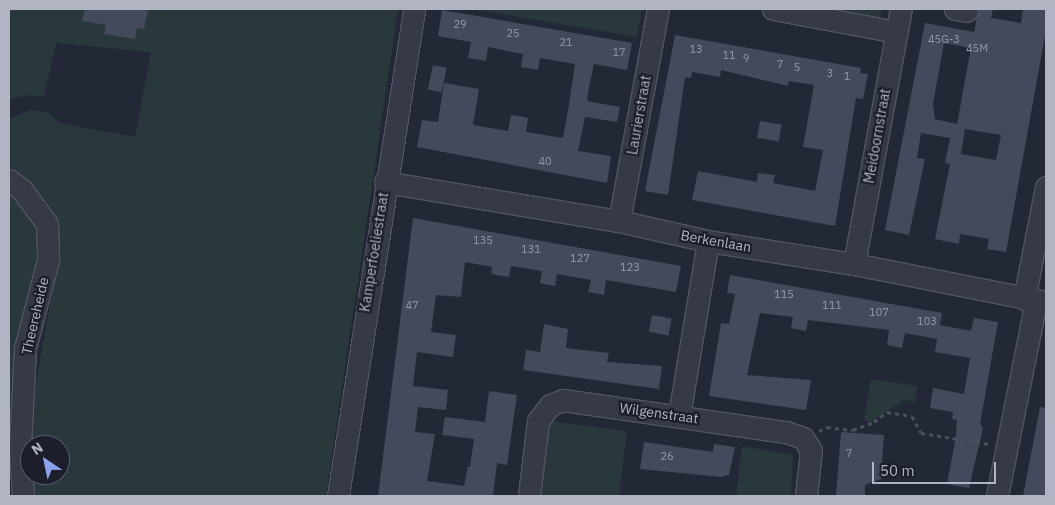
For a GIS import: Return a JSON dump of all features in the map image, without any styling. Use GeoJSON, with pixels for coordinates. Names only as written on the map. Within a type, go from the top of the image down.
{"type":"FeatureCollection","features":[{"type":"Feature","properties":{"kind":"street","name":"Kamperfoeliestraat"},"geometry":{"type":"LineString","coordinates":[[338,496],[385,182],[414,9]]}},
{"type":"Feature","properties":{"kind":"street","name":"Laurierstraat"},"geometry":{"type":"LineString","coordinates":[[619,221],[658,9]]}},
{"type":"Feature","properties":{"kind":"street"},"geometry":{"type":"LineString","coordinates":[[772,9],[897,32]]}},
{"type":"Feature","properties":{"kind":"street","name":"Meidoornstraat"},"geometry":{"type":"LineString","coordinates":[[854,264],[901,9]]}},
{"type":"Feature","properties":{"kind":"street","name":"Theereheide"},"geometry":{"type":"LineString","coordinates":[[9,180],[22,190],[47,224],[48,260],[25,348],[20,448],[23,496]]}},
{"type":"Feature","properties":{"kind":"street","name":"Berkenlaan"},"geometry":{"type":"LineString","coordinates":[[385,182],[619,221],[708,241],[854,264],[1035,301]]}},
{"type":"Feature","properties":{"kind":"street"},"geometry":{"type":"LineString","coordinates":[[997,496],[1035,301],[1046,187]]}},
{"type":"Feature","properties":{"kind":"street"},"geometry":{"type":"LineString","coordinates":[[679,416],[708,241]]}},
{"type":"Feature","properties":{"kind":"street","name":"Wilgenstraat"},"geometry":{"type":"LineString","coordinates":[[529,496],[538,421],[550,406],[563,400],[786,432],[803,438]]}},
{"type":"Feature","properties":{"kind":"street"},"geometry":{"type":"LineString","coordinates":[[803,438],[811,450],[806,496]]}},
{"type":"Feature","properties":{"kind":"path"},"geometry":{"type":"LineString","coordinates":[[803,438],[827,427],[853,430],[874,422],[886,412],[912,416],[921,433],[1006,447]]}},
{"type":"Feature","properties":{"kind":"shaded area"},"geometry":{"type":"Polygon","coordinates":[[[9,9],[398,9],[326,496],[36,496],[35,485],[70,485],[70,435],[32,435],[33,399],[60,249],[55,219],[28,181],[9,166],[9,119],[30,110],[48,112],[60,123],[135,137],[151,52],[56,43],[44,97],[30,95],[9,99],[9,9]]]}},
{"type":"Feature","properties":{"kind":"shaded area"},"geometry":{"type":"Polygon","coordinates":[[[473,9],[642,9],[637,37],[473,9]]]}},
{"type":"Feature","properties":{"kind":"shaded area"},"geometry":{"type":"Polygon","coordinates":[[[830,9],[882,9],[880,17],[830,9]]]}},
{"type":"Feature","properties":{"kind":"shaded area"},"geometry":{"type":"Polygon","coordinates":[[[9,193],[32,220],[39,237],[39,254],[12,424],[9,423],[9,193]]]}},
{"type":"Feature","properties":{"kind":"shaded area"},"geometry":{"type":"Polygon","coordinates":[[[871,379],[918,386],[915,402],[904,400],[869,423],[864,418],[871,379]]]}},
{"type":"Feature","properties":{"kind":"shaded area"},"geometry":{"type":"Polygon","coordinates":[[[549,421],[627,431],[619,496],[539,496],[549,421]]]}},
{"type":"Feature","properties":{"kind":"shaded area"},"geometry":{"type":"Polygon","coordinates":[[[742,446],[793,455],[791,496],[736,496],[742,446]]]}},
{"type":"Feature","properties":{"kind":"building"},"geometry":{"type":"Polygon","coordinates":[[[85,9],[148,9],[144,29],[137,28],[135,39],[104,34],[106,25],[82,21],[85,9]]]}},
{"type":"Feature","properties":{"kind":"building"},"geometry":{"type":"Polygon","coordinates":[[[979,9],[993,9],[991,18],[1021,23],[1023,9],[1046,9],[1046,30],[1006,252],[987,249],[989,239],[960,234],[959,244],[935,239],[950,164],[945,163],[950,138],[921,133],[917,158],[925,159],[909,235],[885,230],[925,23],[974,32],[979,9]],[[944,43],[933,104],[935,119],[957,124],[971,48],[944,43]],[[965,129],[961,154],[996,160],[1001,135],[965,129]]]}},
{"type":"Feature","properties":{"kind":"building"},"geometry":{"type":"Polygon","coordinates":[[[442,10],[632,43],[627,70],[594,64],[589,87],[587,101],[620,107],[617,122],[585,117],[578,151],[611,156],[607,183],[417,147],[422,120],[438,122],[444,83],[479,89],[473,125],[508,131],[511,115],[519,116],[528,118],[526,132],[563,138],[575,64],[540,58],[538,70],[521,67],[523,54],[488,47],[486,61],[468,58],[471,42],[438,36],[442,10]]]}},
{"type":"Feature","properties":{"kind":"building"},"geometry":{"type":"Polygon","coordinates":[[[675,35],[861,68],[860,73],[868,74],[863,99],[856,98],[835,226],[692,200],[698,171],[757,182],[758,173],[775,175],[773,183],[815,191],[823,150],[803,147],[814,85],[789,81],[788,86],[721,70],[720,77],[692,72],[691,78],[685,77],[668,195],[645,191],[675,35]]]}},
{"type":"Feature","properties":{"kind":"building"},"geometry":{"type":"Polygon","coordinates":[[[433,65],[447,68],[441,92],[428,89],[433,65]]]}},
{"type":"Feature","properties":{"kind":"building"},"geometry":{"type":"Polygon","coordinates":[[[760,121],[782,125],[779,142],[757,138],[760,121]]]}},
{"type":"Feature","properties":{"kind":"building"},"geometry":{"type":"Polygon","coordinates":[[[413,218],[681,266],[676,292],[606,280],[604,295],[588,292],[591,280],[557,274],[555,286],[540,283],[542,271],[511,266],[509,277],[491,274],[492,267],[465,262],[461,297],[436,295],[431,332],[456,335],[453,357],[417,352],[413,386],[448,390],[446,410],[418,407],[415,432],[435,434],[427,481],[464,486],[468,466],[470,467],[474,439],[442,435],[445,417],[485,422],[489,391],[517,395],[507,465],[497,463],[493,496],[378,496],[413,218]]]}},
{"type":"Feature","properties":{"kind":"building"},"geometry":{"type":"Polygon","coordinates":[[[730,275],[942,313],[940,325],[971,331],[974,318],[998,322],[980,424],[983,428],[969,488],[947,484],[957,420],[952,419],[953,412],[930,408],[933,388],[964,394],[970,358],[935,352],[937,339],[905,333],[902,348],[887,345],[889,330],[808,320],[806,331],[791,328],[793,317],[760,313],[747,375],[811,380],[806,410],[709,396],[721,323],[729,324],[735,294],[727,293],[730,275]]]}},
{"type":"Feature","properties":{"kind":"building"},"geometry":{"type":"Polygon","coordinates":[[[652,315],[672,319],[668,336],[649,332],[652,315]]]}},
{"type":"Feature","properties":{"kind":"building"},"geometry":{"type":"Polygon","coordinates":[[[544,324],[568,329],[566,348],[609,353],[607,362],[662,366],[659,389],[523,370],[526,350],[540,352],[544,324]]]}},
{"type":"Feature","properties":{"kind":"building"},"geometry":{"type":"Polygon","coordinates":[[[1040,407],[1046,408],[1046,496],[1023,496],[1040,407]]]}},
{"type":"Feature","properties":{"kind":"building"},"geometry":{"type":"Polygon","coordinates":[[[841,432],[884,435],[881,479],[865,485],[865,496],[836,496],[841,432]]]}},
{"type":"Feature","properties":{"kind":"building"},"geometry":{"type":"Polygon","coordinates":[[[644,442],[713,452],[714,444],[735,447],[729,475],[721,477],[640,469],[644,442]]]}}]}
